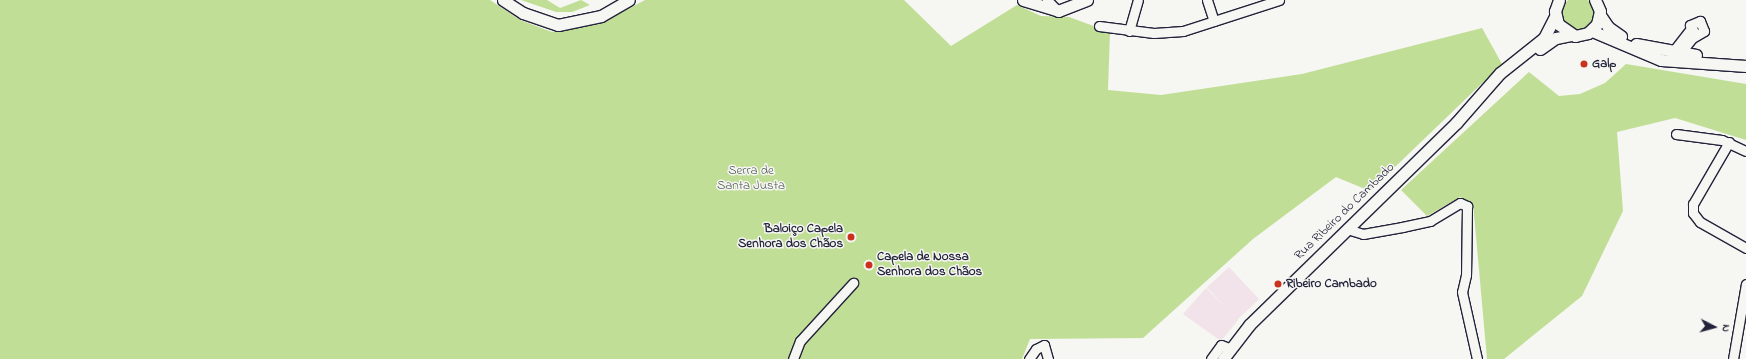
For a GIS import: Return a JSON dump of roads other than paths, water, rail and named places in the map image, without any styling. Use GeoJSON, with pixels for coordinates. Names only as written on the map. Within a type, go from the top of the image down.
{"type":"FeatureCollection","features":[{"type":"Feature","properties":{"kind":"main road"},"geometry":{"type":"LineString","coordinates":[[503,0],[523,13],[558,25],[601,16],[629,0]]}},
{"type":"Feature","properties":{"kind":"main road"},"geometry":{"type":"LineString","coordinates":[[1023,0],[1058,11],[1087,0]]}},
{"type":"Feature","properties":{"kind":"main road"},"geometry":{"type":"LineString","coordinates":[[1556,6],[1560,28],[1571,35]]}},
{"type":"Feature","properties":{"kind":"main road","name":"Rua Ribeiro do Cambado"},"geometry":{"type":"LineString","coordinates":[[1490,87],[1500,73],[1544,38],[1556,6]]}},
{"type":"Feature","properties":{"kind":"main road"},"geometry":{"type":"LineString","coordinates":[[1598,6],[1592,31],[1639,53],[1692,55],[1746,60]]}},
{"type":"Feature","properties":{"kind":"main road"},"geometry":{"type":"LineString","coordinates":[[1598,6],[1608,27],[1629,41],[1677,55],[1746,66]]}},
{"type":"Feature","properties":{"kind":"main road","name":"Rua Ribeiro do Cambado"},"geometry":{"type":"LineString","coordinates":[[1223,359],[1229,348],[1490,87],[1556,38],[1592,31]]}},
{"type":"Feature","properties":{"kind":"street"},"geometry":{"type":"LineString","coordinates":[[1047,0],[1058,11]]}},
{"type":"Feature","properties":{"kind":"street"},"geometry":{"type":"LineString","coordinates":[[1129,31],[1138,0]]}},
{"type":"Feature","properties":{"kind":"street"},"geometry":{"type":"LineString","coordinates":[[1207,0],[1214,21]]}},
{"type":"Feature","properties":{"kind":"street"},"geometry":{"type":"LineString","coordinates":[[1099,26],[1129,31],[1183,30],[1279,0]]}},
{"type":"Feature","properties":{"kind":"street"},"geometry":{"type":"LineString","coordinates":[[1677,55],[1693,33],[1677,55]]}},
{"type":"Feature","properties":{"kind":"street"},"geometry":{"type":"LineString","coordinates":[[1676,134],[1728,142],[1746,151]]}},
{"type":"Feature","properties":{"kind":"street"},"geometry":{"type":"LineString","coordinates":[[1728,142],[1692,209],[1700,222],[1746,248]]}},
{"type":"Feature","properties":{"kind":"street"},"geometry":{"type":"LineString","coordinates":[[1347,229],[1363,234],[1402,227],[1430,221],[1460,203],[1467,206],[1466,275],[1462,292],[1477,359]]}},
{"type":"Feature","properties":{"kind":"street"},"geometry":{"type":"LineString","coordinates":[[793,359],[800,341],[853,283]]}},
{"type":"Feature","properties":{"kind":"street"},"geometry":{"type":"LineString","coordinates":[[1733,359],[1746,284]]}},
{"type":"Feature","properties":{"kind":"street"},"geometry":{"type":"LineString","coordinates":[[1029,359],[1036,349],[1044,345],[1048,359]]}},
{"type":"Feature","properties":{"kind":"street"},"geometry":{"type":"LineString","coordinates":[[1210,359],[1221,345],[1229,348]]}},
{"type":"Feature","properties":{"kind":"place","name":"Galp"},"geometry":{"type":"Point","coordinates":[1584,64]}},
{"type":"Feature","properties":{"kind":"place","name":"Baloiço Capela Senhora dos Chãos"},"geometry":{"type":"Point","coordinates":[851,237]}},
{"type":"Feature","properties":{"kind":"place","name":"Capela de Nossa Senhora dos Chãos"},"geometry":{"type":"Point","coordinates":[869,265]}},
{"type":"Feature","properties":{"kind":"place","name":"Ribeiro Cambado"},"geometry":{"type":"Point","coordinates":[1278,284]}},
{"type":"Feature","properties":{"kind":"park label","name":"Serra de Santa Justa"},"geometry":{"type":"Point","coordinates":[751,180]}}]}
